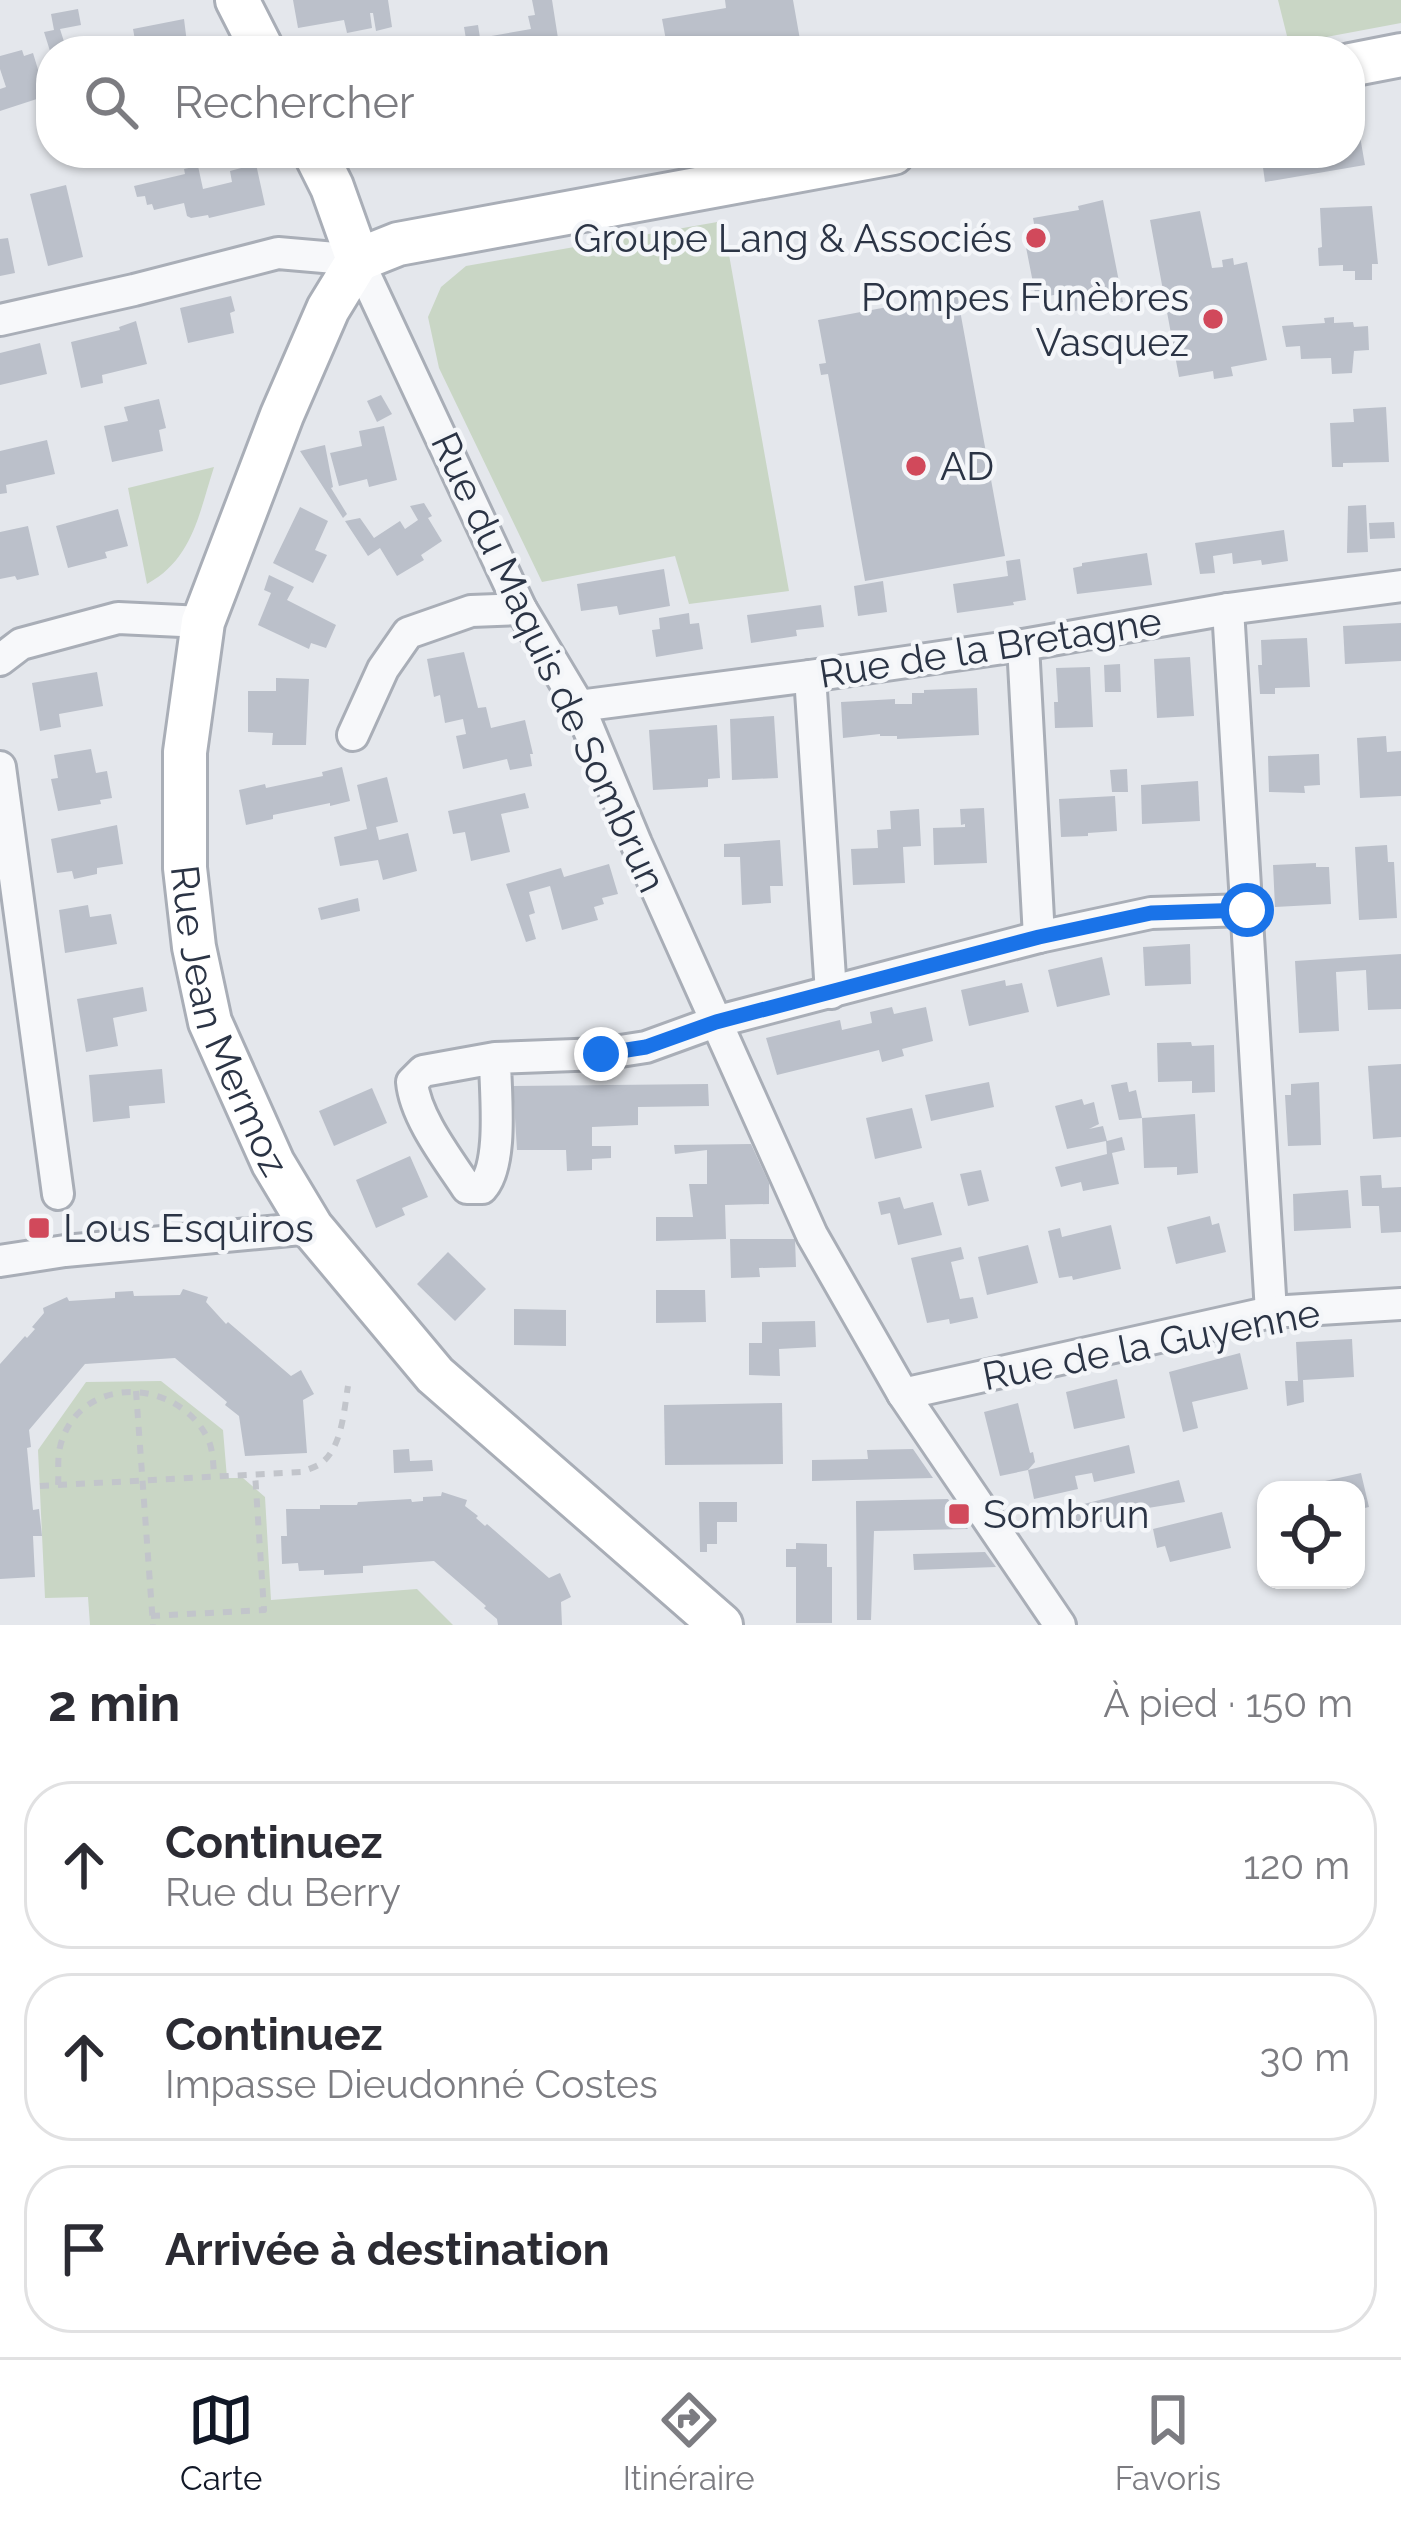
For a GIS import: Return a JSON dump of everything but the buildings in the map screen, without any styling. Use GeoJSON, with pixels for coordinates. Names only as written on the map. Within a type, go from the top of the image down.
{"type":"FeatureCollection","features":[{"type":"Feature","properties":{"kind":"main road"},"geometry":{"type":"LineString","coordinates":[[237,0],[255,36]]}},
{"type":"Feature","properties":{"kind":"main road"},"geometry":{"type":"LineString","coordinates":[[1365,62],[1401,56]]}},
{"type":"Feature","properties":{"kind":"main road"},"geometry":{"type":"LineString","coordinates":[[322,168],[358,260],[398,244],[811,168]]}},
{"type":"Feature","properties":{"kind":"main road","name":"Rue Jean Mermoz"},"geometry":{"type":"LineString","coordinates":[[358,260],[328,309],[282,415],[203,622],[185,752],[185,868],[194,947],[210,1022],[273,1163],[312,1228],[435,1375],[721,1625]]}},
{"type":"Feature","properties":{"kind":"street"},"geometry":{"type":"LineString","coordinates":[[0,320],[278,254],[358,260]]}},
{"type":"Feature","properties":{"kind":"street","name":"Rue du Maquis de Sombrun"},"geometry":{"type":"LineString","coordinates":[[358,260],[521,609],[579,706],[812,1234],[903,1394],[1060,1625]]}},
{"type":"Feature","properties":{"kind":"street","name":"Rue de la Bretagne"},"geometry":{"type":"LineString","coordinates":[[579,706],[1023,645],[1228,609],[1401,586]]}},
{"type":"Feature","properties":{"kind":"street"},"geometry":{"type":"LineString","coordinates":[[353,734],[382,669],[408,633],[471,611],[521,609]]}},
{"type":"Feature","properties":{"kind":"street"},"geometry":{"type":"LineString","coordinates":[[1228,609],[1271,1312]]}},
{"type":"Feature","properties":{"kind":"street"},"geometry":{"type":"LineString","coordinates":[[0,660],[21,644],[118,618],[203,622]]}},
{"type":"Feature","properties":{"kind":"street"},"geometry":{"type":"LineString","coordinates":[[1023,645],[1039,937]]}},
{"type":"Feature","properties":{"kind":"street"},"geometry":{"type":"LineString","coordinates":[[810,676],[831,993]]}},
{"type":"Feature","properties":{"kind":"street"},"geometry":{"type":"LineString","coordinates":[[0,767],[58,1194]]}},
{"type":"Feature","properties":{"kind":"street"},"geometry":{"type":"LineString","coordinates":[[495,1058],[601,1054],[646,1047],[716,1022],[1039,937],[1151,913],[1247,910]]}},
{"type":"Feature","properties":{"kind":"street"},"geometry":{"type":"LineString","coordinates":[[0,1262],[65,1251],[312,1228]]}},
{"type":"Feature","properties":{"kind":"street","name":"Rue de la Guyenne"},"geometry":{"type":"LineString","coordinates":[[903,1394],[1271,1312],[1401,1304]]}},
{"type":"Feature","properties":{"kind":"path"},"geometry":{"type":"LineString","coordinates":[[40,1486],[301,1472],[320,1465],[330,1454],[348,1386]]}},
{"type":"Feature","properties":{"kind":"path"},"geometry":{"type":"LineString","coordinates":[[136,1391],[152,1621],[265,1610],[254,1474]]}},
{"type":"Feature","properties":{"kind":"path"},"geometry":{"type":"LineString","coordinates":[[58,1485],[60,1446],[81,1412],[97,1400],[136,1391],[178,1403],[194,1418],[211,1445],[214,1476]]}},
{"type":"Feature","properties":{"kind":"green space"},"geometry":{"type":"Polygon","coordinates":[[[1278,0],[1401,0],[1401,23],[1332,36],[1287,36],[1278,0]]]}},
{"type":"Feature","properties":{"kind":"green space"},"geometry":{"type":"Polygon","coordinates":[[[723,221],[789,591],[689,604],[675,556],[542,582],[439,368],[428,317],[441,287],[466,266],[723,221]]]}},
{"type":"Feature","properties":{"kind":"green space"},"geometry":{"type":"Polygon","coordinates":[[[214,467],[184,548],[175,562],[147,584],[128,488],[214,467]]]}},
{"type":"Feature","properties":{"kind":"green space"},"geometry":{"type":"Polygon","coordinates":[[[161,1381],[223,1430],[227,1478],[243,1478],[265,1497],[271,1600],[417,1589],[453,1625],[90,1625],[88,1597],[45,1598],[38,1450],[86,1382],[161,1381]]]}},
{"type":"Feature","properties":{"kind":"place","name":"Groupe Lang & Associés"},"geometry":{"type":"Point","coordinates":[1036,238]}},
{"type":"Feature","properties":{"kind":"place","name":"Pompes Funèbres Vasquez"},"geometry":{"type":"Point","coordinates":[1213,319]}},
{"type":"Feature","properties":{"kind":"place","name":"AD"},"geometry":{"type":"Point","coordinates":[916,466]}},
{"type":"Feature","properties":{"kind":"place","name":"Lous Esquiros"},"geometry":{"type":"Point","coordinates":[39,1228]}},
{"type":"Feature","properties":{"kind":"place","name":"Sombrun"},"geometry":{"type":"Point","coordinates":[959,1514]}},
{"type":"Feature","properties":{"kind":"route"},"geometry":{"type":"LineString","coordinates":[[601,1054],[646,1047],[716,1022],[1039,937],[1151,913],[1247,910]]}}]}
